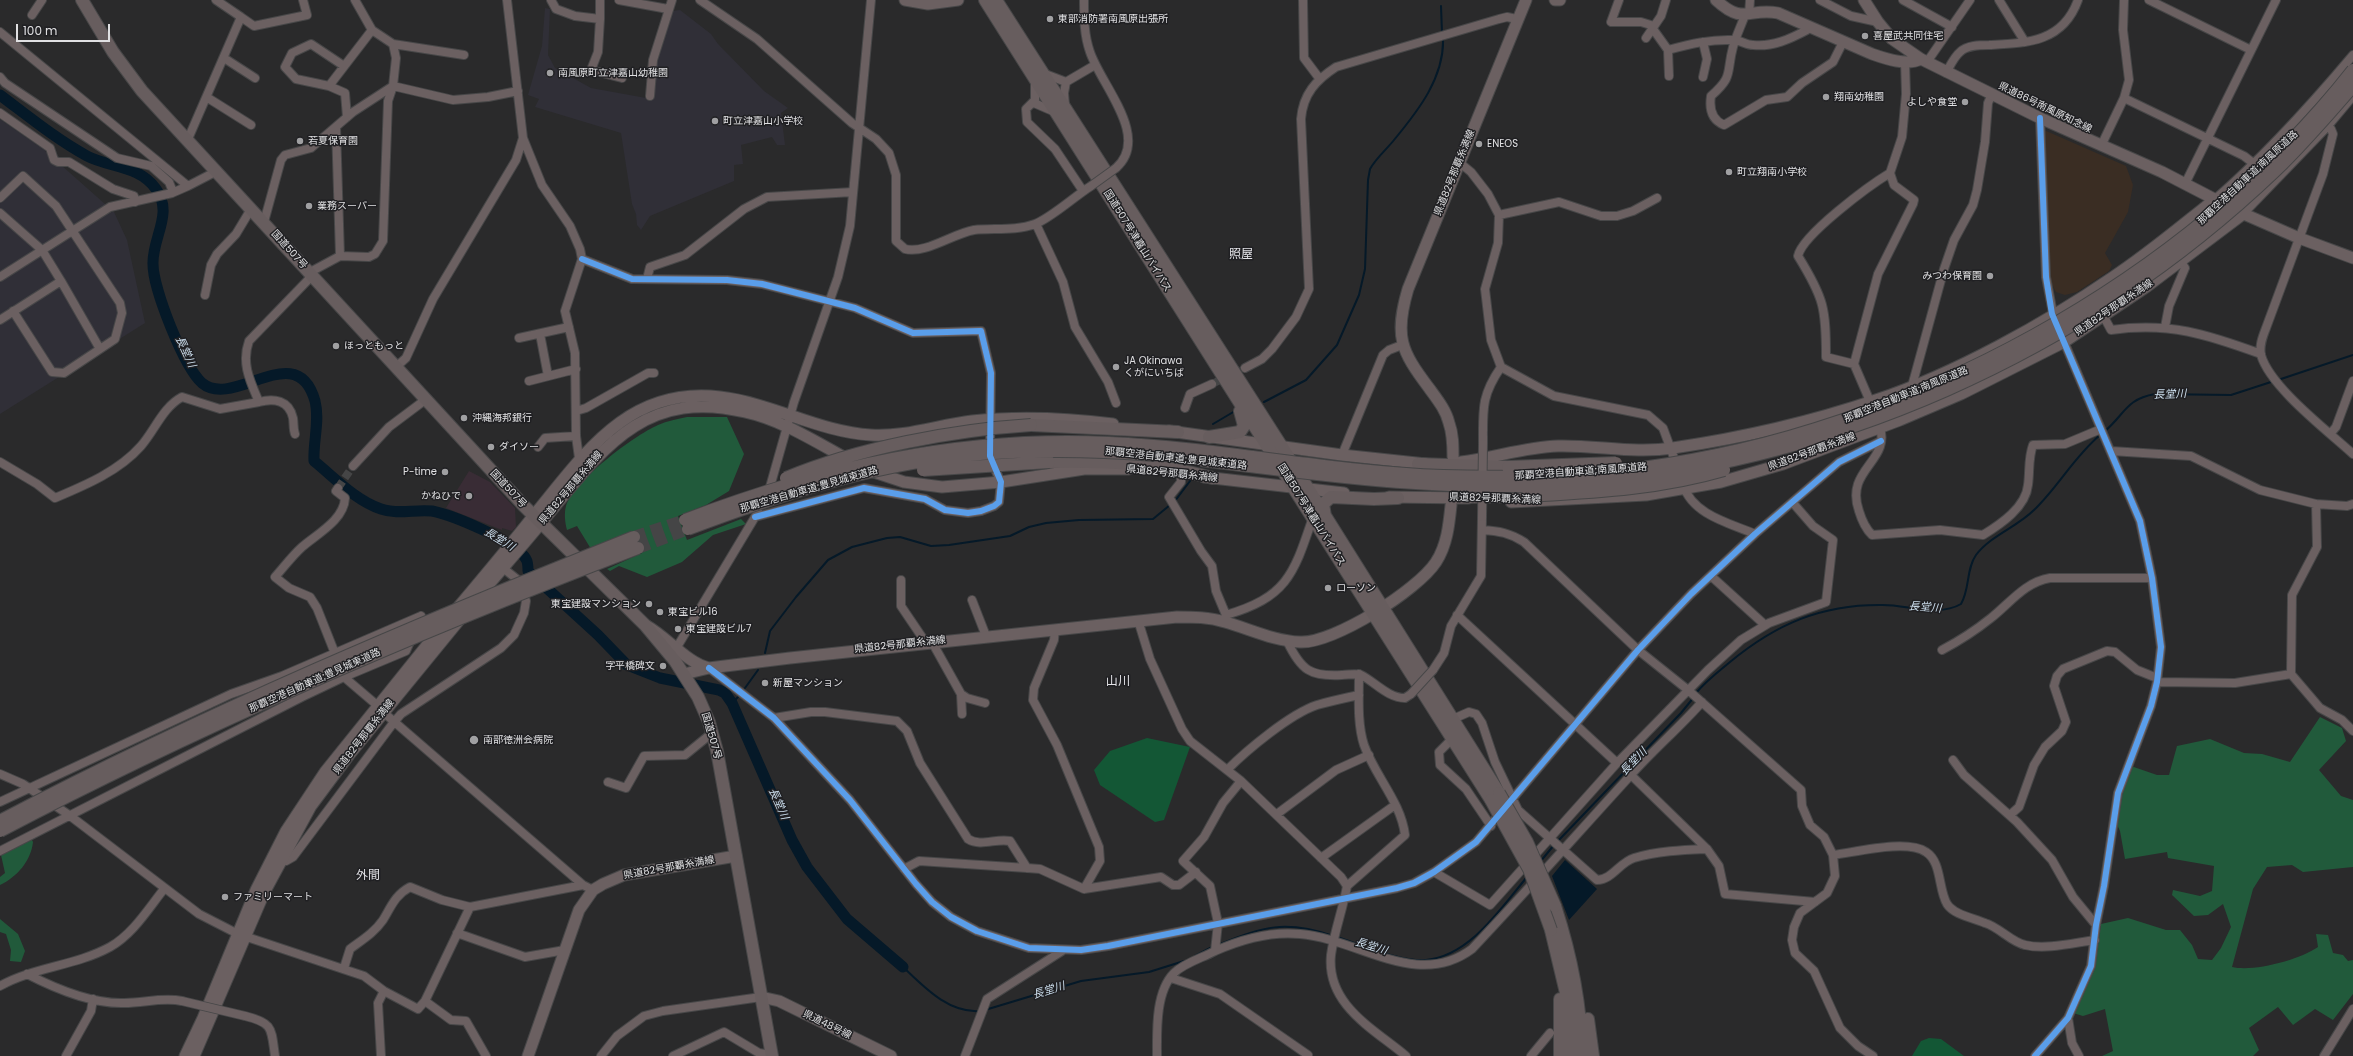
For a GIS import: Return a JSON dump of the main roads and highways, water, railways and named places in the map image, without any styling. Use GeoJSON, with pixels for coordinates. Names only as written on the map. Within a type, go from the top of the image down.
{"type":"FeatureCollection","features":[{"type":"Feature","properties":{"kind":"highway","name":"国道507号"},"geometry":{"type":"LineString","coordinates":[[82,0],[127,72],[425,400],[537,520],[645,625],[685,675],[698,697],[712,733],[772,1056]]}},
{"type":"Feature","properties":{"kind":"highway","name":"国道507号津嘉山バイパス"},"geometry":{"type":"LineString","coordinates":[[992,1],[1236,397],[1294,487],[1319,518],[1377,610],[1452,739],[1495,797]]}},
{"type":"Feature","properties":{"kind":"highway","name":"那覇空港自動車道;南風原道路"},"geometry":{"type":"LineString","coordinates":[[1790,442],[1926,388],[2026,340],[2076,311],[2184,237],[2228,199],[2301,129],[2353,70]]}},
{"type":"Feature","properties":{"kind":"highway","name":"那覇空港自動車道;南風原道路"},"geometry":{"type":"LineString","coordinates":[[1289,467],[1440,476],[1506,477],[1562,475],[1645,467],[1790,442],[1855,427],[1930,398],[2032,349],[2081,319],[2191,243],[2235,206],[2276,170],[2353,86]]}},
{"type":"Feature","properties":{"kind":"highway","name":"国道507号津嘉山バイパス"},"geometry":{"type":"LineString","coordinates":[[1061,111],[1282,447],[1307,488],[1319,518]]}},
{"type":"Feature","properties":{"kind":"highway"},"geometry":{"type":"LineString","coordinates":[[1209,437],[1234,434],[1243,429],[1244,421],[1236,397]]}},
{"type":"Feature","properties":{"kind":"highway"},"geometry":{"type":"LineString","coordinates":[[727,509],[799,473],[866,453],[981,429],[1031,425],[1178,432]]}},
{"type":"Feature","properties":{"kind":"highway"},"geometry":{"type":"LineString","coordinates":[[1418,464],[1508,467],[1629,462],[1790,442]]}},
{"type":"Feature","properties":{"kind":"highway"},"geometry":{"type":"LineString","coordinates":[[1455,501],[1622,490],[1666,484],[1737,467],[1790,442]]}},
{"type":"Feature","properties":{"kind":"highway","name":"那覇空港自動車道;豊見城東道路"},"geometry":{"type":"LineString","coordinates":[[686,525],[828,473],[892,458],[1003,443],[1113,443],[1289,467]]}},
{"type":"Feature","properties":{"kind":"highway"},"geometry":{"type":"LineString","coordinates":[[727,509],[855,482],[912,472],[981,465],[1108,461],[1177,469],[1213,478]]}},
{"type":"Feature","properties":{"kind":"highway"},"geometry":{"type":"LineString","coordinates":[[1319,518],[1323,504],[1331,497],[1374,499],[1398,498]]}},
{"type":"Feature","properties":{"kind":"highway","name":"那覇空港自動車道;豊見城東道路"},"geometry":{"type":"LineString","coordinates":[[0,821],[129,757],[306,674],[484,598],[636,543],[287,694],[0,831]]}},
{"type":"Feature","properties":{"kind":"highway","name":"国道507号津嘉山バイパス"},"geometry":{"type":"LineString","coordinates":[[1377,610],[1453,719],[1495,797],[1529,869],[1556,938],[1567,997],[1572,1056]]}},
{"type":"Feature","properties":{"kind":"highway","name":"国道507号津嘉山バイパス"},"geometry":{"type":"LineString","coordinates":[[1556,938],[1572,963],[1581,1017],[1582,1056]]}},
{"type":"Feature","properties":{"kind":"highway"},"geometry":{"type":"LineString","coordinates":[[1556,938],[1561,1003],[1560,1056]]}},
{"type":"Feature","properties":{"kind":"highway"},"geometry":{"type":"LineString","coordinates":[[1572,963],[1578,970],[1593,1056]]}},
{"type":"Feature","properties":{"kind":"main road"},"geometry":{"type":"LineString","coordinates":[[905,0],[928,4],[958,0]]}},
{"type":"Feature","properties":{"kind":"main road","name":"県道82号那覇糸満線"},"geometry":{"type":"LineString","coordinates":[[1453,457],[1452,436],[1447,418],[1438,400],[1416,372],[1402,345],[1401,318],[1408,289],[1526,0]]}},
{"type":"Feature","properties":{"kind":"main road"},"geometry":{"type":"LineString","coordinates":[[1555,0],[1560,0]]}},
{"type":"Feature","properties":{"kind":"main road"},"geometry":{"type":"LineString","coordinates":[[1716,0],[1731,12],[1747,15],[1770,11],[1872,54],[1905,61],[1924,61]]}},
{"type":"Feature","properties":{"kind":"main road","name":"県道86号南風原知念線"},"geometry":{"type":"LineString","coordinates":[[1864,0],[1878,22],[1892,38],[1924,61],[2040,118],[2185,184],[2243,214],[2299,238],[2353,258]]}},
{"type":"Feature","properties":{"kind":"main road","name":"県道82号那覇糸満線"},"geometry":{"type":"LineString","coordinates":[[537,520],[579,458],[601,436],[619,422],[652,405],[676,398],[721,397],[748,402],[830,429],[871,435],[903,434],[989,420],[1062,418],[1178,432],[1267,446],[1418,464],[1470,461],[1520,449],[1549,446],[1624,451],[1671,448],[1744,436],[1871,402],[1912,386],[1969,360],[2052,314],[2139,259],[2214,200]]}},
{"type":"Feature","properties":{"kind":"main road","name":"県道82号那覇糸満線"},"geometry":{"type":"LineString","coordinates":[[185,1056],[242,935],[276,858],[311,806],[381,709],[505,561],[537,520],[599,454],[626,430],[645,420],[678,410],[711,406],[746,412],[788,428],[862,467],[904,482],[942,487],[1001,482],[1084,469],[1132,469],[1398,498],[1455,501],[1527,502],[1646,495],[1685,490],[1721,482],[1783,464],[1880,428],[1961,394],[2064,342],[2104,317],[2181,262],[2243,214]]}},
{"type":"Feature","properties":{"kind":"main road","name":"県道82号那覇糸満線"},"geometry":{"type":"LineString","coordinates":[[685,675],[709,668],[929,642],[1138,620],[1194,617],[1225,618],[1288,641],[1315,641],[1331,636],[1377,610],[1415,583],[1435,564],[1444,544],[1455,501]]}},
{"type":"Feature","properties":{"kind":"main road"},"geometry":{"type":"LineString","coordinates":[[645,625],[663,635],[696,664],[709,668]]}},
{"type":"Feature","properties":{"kind":"main road","name":"県道82号那覇糸満線"},"geometry":{"type":"LineString","coordinates":[[528,1056],[579,910],[593,890],[624,875],[736,856]]}},
{"type":"Feature","properties":{"kind":"main road","name":"県道82号那覇糸満線"},"geometry":{"type":"LineString","coordinates":[[194,1056],[242,935]]}},
{"type":"Feature","properties":{"kind":"main road","name":"県道48号線"},"geometry":{"type":"LineString","coordinates":[[761,997],[779,1001],[891,1056]]}},
{"type":"Feature","properties":{"kind":"water"},"geometry":{"type":"Polygon","coordinates":[[[1565,860],[1597,889],[1569,920],[1552,876],[1565,860]]]}},
{"type":"Feature","properties":{"kind":"waterway"},"geometry":{"type":"LineString","coordinates":[[1441,6],[1442,33]]}},
{"type":"Feature","properties":{"kind":"waterway"},"geometry":{"type":"LineString","coordinates":[[1264,402],[1306,380],[1337,345],[1359,295],[1365,269],[1368,180],[1370,169],[1412,117],[1428,93],[1440,66],[1443,37]]}},
{"type":"Feature","properties":{"kind":"waterway","name":"長堂川"},"geometry":{"type":"LineString","coordinates":[[0,95],[42,127],[87,156],[133,171],[149,181],[156,189],[161,198],[163,216],[154,254],[154,276],[164,308],[179,345],[187,361],[202,383],[215,389],[231,388],[280,374],[294,375],[306,383],[315,401],[317,424],[314,461],[354,494],[372,505],[387,511],[432,511],[441,513],[468,523],[497,537],[510,544],[520,552],[527,560],[528,571],[598,635],[627,665],[660,678],[719,690],[725,693],[732,703],[792,840],[807,867],[847,919],[903,967]]}},
{"type":"Feature","properties":{"kind":"waterway","name":"長堂川"},"geometry":{"type":"LineString","coordinates":[[2278,380],[2353,355]]}},
{"type":"Feature","properties":{"kind":"waterway","name":"長堂川"},"geometry":{"type":"LineString","coordinates":[[2105,431],[2132,403],[2145,396],[2155,394],[2231,395],[2274,381]]}},
{"type":"Feature","properties":{"kind":"waterway"},"geometry":{"type":"LineString","coordinates":[[1213,424],[1235,411]]}},
{"type":"Feature","properties":{"kind":"waterway","name":"長堂川"},"geometry":{"type":"LineString","coordinates":[[1696,693],[1712,677],[1747,649],[1765,637],[1801,619],[1840,608],[1861,606],[1893,605],[1943,610],[1961,604],[1966,592],[1971,566],[1976,555],[1989,542],[2020,522],[2034,510],[2051,492],[2082,453],[2100,435]]}},
{"type":"Feature","properties":{"kind":"waterway"},"geometry":{"type":"LineString","coordinates":[[1175,501],[1190,481]]}},
{"type":"Feature","properties":{"kind":"waterway"},"geometry":{"type":"LineString","coordinates":[[765,653],[770,631],[796,597],[828,560],[852,547],[887,538],[900,537],[931,546],[949,545],[1010,536],[1029,527],[1046,523],[1079,520],[1153,519],[1170,505]]}},
{"type":"Feature","properties":{"kind":"waterway"},"geometry":{"type":"LineString","coordinates":[[745,688],[758,670]]}},
{"type":"Feature","properties":{"kind":"waterway"},"geometry":{"type":"LineString","coordinates":[[732,703],[738,697]]}},
{"type":"Feature","properties":{"kind":"waterway","name":"長堂川"},"geometry":{"type":"LineString","coordinates":[[1557,842],[1681,713],[1694,697]]}},
{"type":"Feature","properties":{"kind":"waterway","name":"長堂川"},"geometry":{"type":"LineString","coordinates":[[1540,862],[1554,845]]}},
{"type":"Feature","properties":{"kind":"waterway","name":"長堂川"},"geometry":{"type":"LineString","coordinates":[[1337,937],[1393,956],[1416,960],[1442,957],[1457,950],[1483,929],[1527,877]]}},
{"type":"Feature","properties":{"kind":"waterway","name":"長堂川"},"geometry":{"type":"LineString","coordinates":[[1218,945],[1248,933],[1275,927],[1302,928],[1333,936]]}},
{"type":"Feature","properties":{"kind":"waterway","name":"長堂川"},"geometry":{"type":"LineString","coordinates":[[1195,956],[1212,947]]}},
{"type":"Feature","properties":{"kind":"waterway","name":"長堂川"},"geometry":{"type":"LineString","coordinates":[[985,1010],[1081,981],[1149,972],[1184,961]]}},
{"type":"Feature","properties":{"kind":"waterway","name":"長堂川"},"geometry":{"type":"LineString","coordinates":[[903,967],[928,991],[948,1004],[969,1011],[981,1011]]}},
{"type":"Feature","properties":{"kind":"tunnel"},"geometry":{"type":"LineString","coordinates":[[1212,384],[1245,368]]}},
{"type":"Feature","properties":{"kind":"tunnel"},"geometry":{"type":"LineString","coordinates":[[338,488],[353,466]]}},
{"type":"Feature","properties":{"kind":"tunnel"},"geometry":{"type":"LineString","coordinates":[[634,537],[685,520]]}},
{"type":"Feature","properties":{"kind":"tunnel"},"geometry":{"type":"LineString","coordinates":[[638,548],[688,529]]}},
{"type":"Feature","properties":{"kind":"place","name":"東部消防署南風原出張所"},"geometry":{"type":"Point","coordinates":[1050,19]}},
{"type":"Feature","properties":{"kind":"place","name":"喜屋武共同住宅"},"geometry":{"type":"Point","coordinates":[1865,36]}},
{"type":"Feature","properties":{"kind":"place","name":"南風原町立津嘉山幼稚園"},"geometry":{"type":"Point","coordinates":[550,73]}},
{"type":"Feature","properties":{"kind":"place","name":"翔南幼稚園"},"geometry":{"type":"Point","coordinates":[1826,97]}},
{"type":"Feature","properties":{"kind":"place","name":"よしや食堂"},"geometry":{"type":"Point","coordinates":[1965,102]}},
{"type":"Feature","properties":{"kind":"place","name":"町立津嘉山小学校"},"geometry":{"type":"Point","coordinates":[715,121]}},
{"type":"Feature","properties":{"kind":"place","name":"若夏保育園"},"geometry":{"type":"Point","coordinates":[300,141]}},
{"type":"Feature","properties":{"kind":"place","name":"ENEOS"},"geometry":{"type":"Point","coordinates":[1479,144]}},
{"type":"Feature","properties":{"kind":"place","name":"町立翔南小学校"},"geometry":{"type":"Point","coordinates":[1729,172]}},
{"type":"Feature","properties":{"kind":"place","name":"業務スーパー"},"geometry":{"type":"Point","coordinates":[309,206]}},
{"type":"Feature","properties":{"kind":"place","name":"みつわ保育園"},"geometry":{"type":"Point","coordinates":[1990,276]}},
{"type":"Feature","properties":{"kind":"place","name":"ほっともっと"},"geometry":{"type":"Point","coordinates":[336,346]}},
{"type":"Feature","properties":{"kind":"place","name":"JA Okinawa くがにいちば"},"geometry":{"type":"Point","coordinates":[1116,367]}},
{"type":"Feature","properties":{"kind":"place","name":"沖縄海邦銀行"},"geometry":{"type":"Point","coordinates":[464,418]}},
{"type":"Feature","properties":{"kind":"place","name":"ダイソー"},"geometry":{"type":"Point","coordinates":[491,447]}},
{"type":"Feature","properties":{"kind":"place","name":"P-time"},"geometry":{"type":"Point","coordinates":[445,472]}},
{"type":"Feature","properties":{"kind":"place","name":"かねひで"},"geometry":{"type":"Point","coordinates":[469,496]}},
{"type":"Feature","properties":{"kind":"place","name":"ローソン"},"geometry":{"type":"Point","coordinates":[1328,588]}},
{"type":"Feature","properties":{"kind":"place","name":"東宝建設マンション"},"geometry":{"type":"Point","coordinates":[649,604]}},
{"type":"Feature","properties":{"kind":"place","name":"東宝ビル16"},"geometry":{"type":"Point","coordinates":[660,612]}},
{"type":"Feature","properties":{"kind":"place","name":"東宝建設ビル7"},"geometry":{"type":"Point","coordinates":[678,629]}},
{"type":"Feature","properties":{"kind":"place","name":"字平橋碑文"},"geometry":{"type":"Point","coordinates":[663,666]}},
{"type":"Feature","properties":{"kind":"place","name":"新屋マンション"},"geometry":{"type":"Point","coordinates":[765,683]}},
{"type":"Feature","properties":{"kind":"place","name":"南部徳洲会病院"},"geometry":{"type":"Point","coordinates":[474,740]}},
{"type":"Feature","properties":{"kind":"place","name":"ファミリーマート"},"geometry":{"type":"Point","coordinates":[225,897]}},
{"type":"Feature","properties":{"kind":"district","name":"照屋"},"geometry":{"type":"Point","coordinates":[1241,255]}},
{"type":"Feature","properties":{"kind":"district","name":"山川"},"geometry":{"type":"Point","coordinates":[1118,682]}},
{"type":"Feature","properties":{"kind":"district","name":"外間"},"geometry":{"type":"Point","coordinates":[368,876]}}]}
